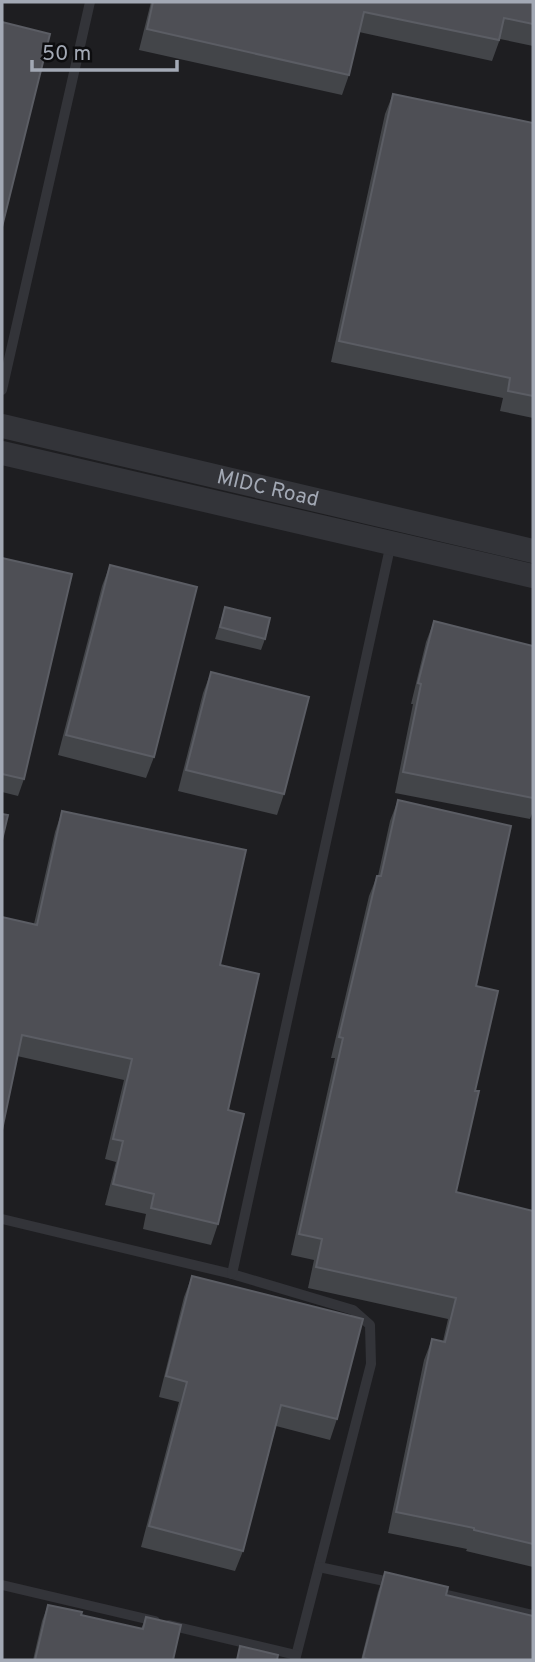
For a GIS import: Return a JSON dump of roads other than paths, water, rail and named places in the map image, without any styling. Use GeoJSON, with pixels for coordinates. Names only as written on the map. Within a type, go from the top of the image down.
{"type":"FeatureCollection","features":[{"type":"Feature","properties":{"kind":"street","name":"MIDC Road"},"geometry":{"type":"LineString","coordinates":[[2,426],[393,532],[533,576]]}},
{"type":"Feature","properties":{"kind":"street","name":"MIDC Road"},"geometry":{"type":"LineString","coordinates":[[2,453],[393,532],[533,551]]}},
{"type":"Feature","properties":{"kind":"lane"},"geometry":{"type":"LineString","coordinates":[[2,390],[90,2]]}},
{"type":"Feature","properties":{"kind":"lane"},"geometry":{"type":"LineString","coordinates":[[232,1275],[393,532]]}},
{"type":"Feature","properties":{"kind":"lane"},"geometry":{"type":"LineString","coordinates":[[2,1219],[232,1275],[352,1310],[370,1325],[371,1364],[296,1657],[2,1585]]}},
{"type":"Feature","properties":{"kind":"lane"},"geometry":{"type":"LineString","coordinates":[[319,1567],[399,1585]]}},
{"type":"Feature","properties":{"kind":"lane"},"geometry":{"type":"LineString","coordinates":[[426,1591],[533,1615]]}}]}
